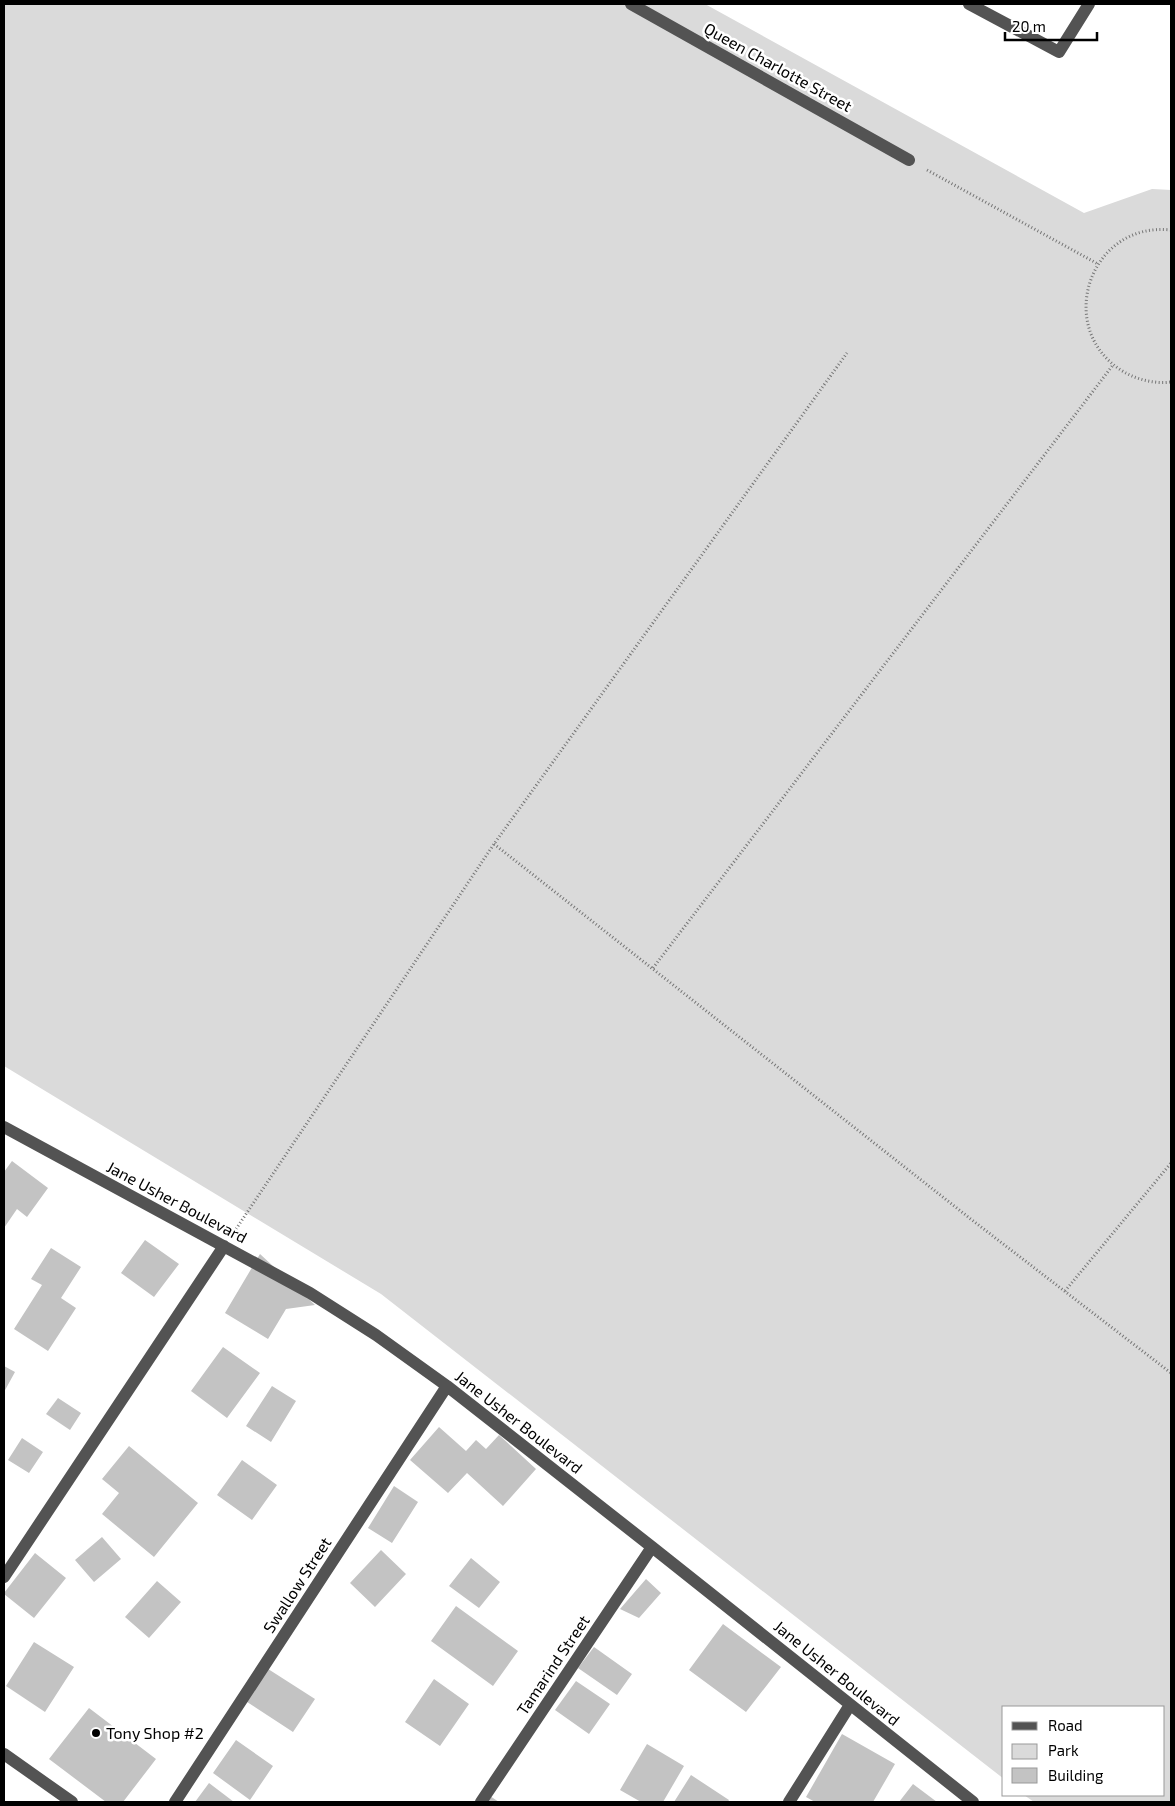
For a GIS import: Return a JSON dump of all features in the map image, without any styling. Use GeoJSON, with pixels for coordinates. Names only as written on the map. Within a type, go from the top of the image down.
{"type":"FeatureCollection","features":[{"type":"Feature","properties":{"kind":"street","name":"Queen Charlotte Street"},"geometry":{"type":"LineString","coordinates":[[631,4],[909,160]]}},
{"type":"Feature","properties":{"kind":"street"},"geometry":{"type":"LineString","coordinates":[[969,4],[1059,52],[1089,4]]}},
{"type":"Feature","properties":{"kind":"street","name":"Jane Usher Boulevard"},"geometry":{"type":"LineString","coordinates":[[4,1127],[310,1293],[376,1335],[447,1386],[973,1802]]}},
{"type":"Feature","properties":{"kind":"street"},"geometry":{"type":"LineString","coordinates":[[4,1577],[224,1246]]}},
{"type":"Feature","properties":{"kind":"street","name":"Swallow Street"},"geometry":{"type":"LineString","coordinates":[[175,1802],[447,1386]]}},
{"type":"Feature","properties":{"kind":"street","name":"Tamarind Street"},"geometry":{"type":"LineString","coordinates":[[481,1802],[652,1547]]}},
{"type":"Feature","properties":{"kind":"street"},"geometry":{"type":"LineString","coordinates":[[789,1802],[850,1705]]}},
{"type":"Feature","properties":{"kind":"street"},"geometry":{"type":"LineString","coordinates":[[4,1754],[72,1802]]}},
{"type":"Feature","properties":{"kind":"path"},"geometry":{"type":"LineString","coordinates":[[909,160],[1098,264]]}},
{"type":"Feature","properties":{"kind":"path"},"geometry":{"type":"LineString","coordinates":[[1171,230],[1143,231],[1119,242],[1103,256],[1092,273],[1086,294],[1086,320],[1096,345],[1113,365],[1135,378],[1161,383],[1171,382]]}},
{"type":"Feature","properties":{"kind":"path"},"geometry":{"type":"LineString","coordinates":[[224,1246],[494,844],[847,353]]}},
{"type":"Feature","properties":{"kind":"path"},"geometry":{"type":"LineString","coordinates":[[653,968],[1113,365]]}},
{"type":"Feature","properties":{"kind":"path"},"geometry":{"type":"LineString","coordinates":[[494,844],[1171,1373]]}},
{"type":"Feature","properties":{"kind":"path"},"geometry":{"type":"LineString","coordinates":[[1065,1291],[1171,1163]]}},
{"type":"Feature","properties":{"kind":"green space"},"geometry":{"type":"Polygon","coordinates":[[[4,4],[705,4],[1084,213],[1152,189],[1171,190],[1171,1802],[1034,1802],[1025,1796],[1165,1796],[1165,1706],[1002,1706],[1002,1777],[381,1294],[4,1066],[4,4]]]}},
{"type":"Feature","properties":{"kind":"building"},"geometry":{"type":"Polygon","coordinates":[[[12,1161],[48,1188],[27,1217],[17,1209],[4,1228],[4,1172],[12,1161]]]}},
{"type":"Feature","properties":{"kind":"building"},"geometry":{"type":"Polygon","coordinates":[[[145,1240],[179,1264],[154,1297],[121,1273],[145,1240]]]}},
{"type":"Feature","properties":{"kind":"building"},"geometry":{"type":"Polygon","coordinates":[[[51,1248],[81,1267],[61,1298],[76,1308],[48,1351],[14,1329],[42,1285],[31,1279],[51,1248]]]}},
{"type":"Feature","properties":{"kind":"building"},"geometry":{"type":"Polygon","coordinates":[[[260,1254],[315,1305],[286,1309],[268,1339],[225,1313],[260,1254]]]}},
{"type":"Feature","properties":{"kind":"building"},"geometry":{"type":"Polygon","coordinates":[[[223,1347],[260,1373],[227,1418],[191,1391],[223,1347]]]}},
{"type":"Feature","properties":{"kind":"building"},"geometry":{"type":"Polygon","coordinates":[[[4,1366],[15,1372],[4,1392],[4,1366]]]}},
{"type":"Feature","properties":{"kind":"building"},"geometry":{"type":"Polygon","coordinates":[[[272,1386],[296,1401],[271,1442],[246,1426],[272,1386]]]}},
{"type":"Feature","properties":{"kind":"building"},"geometry":{"type":"Polygon","coordinates":[[[58,1398],[81,1413],[70,1430],[46,1414],[58,1398]]]}},
{"type":"Feature","properties":{"kind":"building"},"geometry":{"type":"Polygon","coordinates":[[[439,1427],[466,1451],[476,1440],[486,1449],[499,1435],[536,1469],[503,1506],[467,1473],[448,1493],[410,1460],[439,1427]]]}},
{"type":"Feature","properties":{"kind":"building"},"geometry":{"type":"Polygon","coordinates":[[[22,1438],[43,1452],[29,1473],[8,1460],[22,1438]]]}},
{"type":"Feature","properties":{"kind":"building"},"geometry":{"type":"Polygon","coordinates":[[[129,1446],[198,1503],[154,1557],[102,1514],[119,1493],[102,1479],[129,1446]]]}},
{"type":"Feature","properties":{"kind":"building"},"geometry":{"type":"Polygon","coordinates":[[[242,1460],[277,1485],[252,1520],[217,1495],[242,1460]]]}},
{"type":"Feature","properties":{"kind":"building"},"geometry":{"type":"Polygon","coordinates":[[[394,1486],[418,1502],[392,1543],[368,1528],[394,1486]]]}},
{"type":"Feature","properties":{"kind":"building"},"geometry":{"type":"Polygon","coordinates":[[[102,1537],[121,1559],[94,1582],[75,1560],[102,1537]]]}},
{"type":"Feature","properties":{"kind":"building"},"geometry":{"type":"Polygon","coordinates":[[[381,1550],[406,1574],[375,1607],[350,1583],[381,1550]]]}},
{"type":"Feature","properties":{"kind":"building"},"geometry":{"type":"Polygon","coordinates":[[[35,1553],[66,1578],[34,1618],[4,1593],[35,1553]]]}},
{"type":"Feature","properties":{"kind":"building"},"geometry":{"type":"Polygon","coordinates":[[[471,1558],[500,1582],[479,1608],[449,1586],[471,1558]]]}},
{"type":"Feature","properties":{"kind":"building"},"geometry":{"type":"Polygon","coordinates":[[[646,1579],[661,1593],[639,1618],[620,1609],[646,1579]]]}},
{"type":"Feature","properties":{"kind":"building"},"geometry":{"type":"Polygon","coordinates":[[[157,1581],[181,1602],[149,1638],[125,1617],[157,1581]]]}},
{"type":"Feature","properties":{"kind":"building"},"geometry":{"type":"Polygon","coordinates":[[[456,1606],[518,1651],[493,1686],[431,1641],[456,1606]]]}},
{"type":"Feature","properties":{"kind":"building"},"geometry":{"type":"Polygon","coordinates":[[[723,1624],[781,1667],[746,1712],[689,1670],[723,1624]]]}},
{"type":"Feature","properties":{"kind":"building"},"geometry":{"type":"Polygon","coordinates":[[[34,1642],[74,1667],[45,1712],[6,1686],[34,1642]]]}},
{"type":"Feature","properties":{"kind":"building"},"geometry":{"type":"Polygon","coordinates":[[[594,1647],[632,1674],[617,1695],[578,1668],[594,1647]]]}},
{"type":"Feature","properties":{"kind":"building"},"geometry":{"type":"Polygon","coordinates":[[[265,1667],[315,1699],[293,1732],[244,1700],[265,1667]]]}},
{"type":"Feature","properties":{"kind":"building"},"geometry":{"type":"Polygon","coordinates":[[[434,1679],[469,1704],[440,1746],[405,1722],[434,1679]]]}},
{"type":"Feature","properties":{"kind":"building"},"geometry":{"type":"Polygon","coordinates":[[[576,1681],[610,1704],[589,1734],[555,1710],[576,1681]]]}},
{"type":"Feature","properties":{"kind":"building","name":"Tony Shop #2"},"geometry":{"type":"Polygon","coordinates":[[[89,1708],[156,1759],[123,1802],[106,1802],[49,1759],[89,1708]]]}},
{"type":"Feature","properties":{"kind":"building"},"geometry":{"type":"Polygon","coordinates":[[[842,1734],[895,1764],[873,1802],[815,1802],[806,1797],[842,1734]]]}},
{"type":"Feature","properties":{"kind":"building"},"geometry":{"type":"Polygon","coordinates":[[[236,1740],[273,1766],[250,1800],[213,1773],[236,1740]]]}},
{"type":"Feature","properties":{"kind":"building"},"geometry":{"type":"Polygon","coordinates":[[[647,1744],[684,1766],[663,1802],[641,1802],[620,1790],[647,1744]]]}},
{"type":"Feature","properties":{"kind":"building"},"geometry":{"type":"Polygon","coordinates":[[[691,1775],[729,1800],[728,1802],[674,1802],[691,1775]]]}},
{"type":"Feature","properties":{"kind":"building"},"geometry":{"type":"Polygon","coordinates":[[[209,1783],[234,1802],[195,1802],[209,1783]]]}},
{"type":"Feature","properties":{"kind":"building"},"geometry":{"type":"Polygon","coordinates":[[[913,1784],[937,1802],[899,1802],[913,1784]]]}},
{"type":"Feature","properties":{"kind":"building"},"geometry":{"type":"Polygon","coordinates":[[[490,1796],[499,1802],[486,1802],[490,1796]]]}},
{"type":"Feature","properties":{"kind":"place","name":"Tony Shop #2"},"geometry":{"type":"Point","coordinates":[96,1733]}}]}
